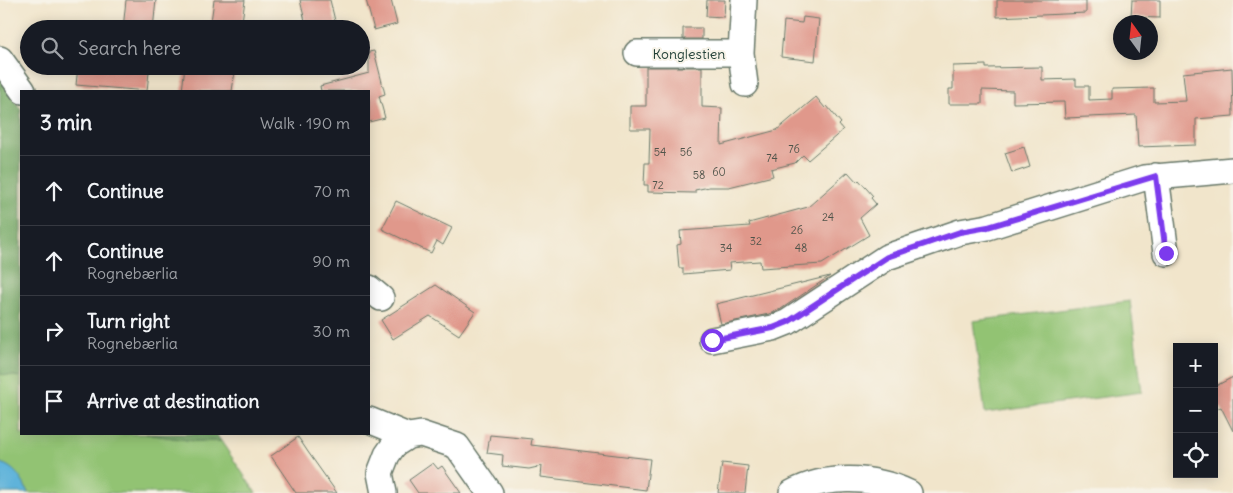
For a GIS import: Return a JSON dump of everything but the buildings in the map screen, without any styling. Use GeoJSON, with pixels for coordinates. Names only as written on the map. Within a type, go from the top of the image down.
{"type":"FeatureCollection","features":[{"type":"Feature","properties":{"kind":"street","name":"Konglestien"},"geometry":{"type":"LineString","coordinates":[[744,0],[741,54],[745,84]]}},
{"type":"Feature","properties":{"kind":"street","name":"Konglestien"},"geometry":{"type":"LineString","coordinates":[[636,53],[741,54]]}},
{"type":"Feature","properties":{"kind":"street"},"geometry":{"type":"LineString","coordinates":[[0,59],[22,90]]}},
{"type":"Feature","properties":{"kind":"street"},"geometry":{"type":"LineString","coordinates":[[712,340],[773,328],[788,322],[887,257],[960,232],[988,227],[1156,176],[1233,170]]}},
{"type":"Feature","properties":{"kind":"street"},"geometry":{"type":"LineString","coordinates":[[1156,176],[1166,253]]}},
{"type":"Feature","properties":{"kind":"street"},"geometry":{"type":"LineString","coordinates":[[370,420],[408,436]]}},
{"type":"Feature","properties":{"kind":"street"},"geometry":{"type":"LineString","coordinates":[[384,493],[380,473],[387,455],[394,445],[408,436],[421,434],[457,446],[490,493]]}},
{"type":"Feature","properties":{"kind":"street"},"geometry":{"type":"LineString","coordinates":[[792,493],[831,480],[871,480],[909,493]]}},
{"type":"Feature","properties":{"kind":"green space"},"geometry":{"type":"Polygon","coordinates":[[[0,77],[20,108],[20,377],[0,374],[0,77]]]}},
{"type":"Feature","properties":{"kind":"green space"},"geometry":{"type":"Polygon","coordinates":[[[1130,301],[1142,392],[985,413],[973,321],[1130,301]]]}},
{"type":"Feature","properties":{"kind":"green space"},"geometry":{"type":"Polygon","coordinates":[[[0,374],[20,377],[20,435],[153,435],[194,441],[221,441],[256,493],[61,493],[59,491],[53,493],[28,493],[17,475],[0,463],[0,374]]]}},
{"type":"Feature","properties":{"kind":"green space"},"geometry":{"type":"Polygon","coordinates":[[[153,435],[217,435],[221,441],[194,441],[153,435]]]}},
{"type":"Feature","properties":{"kind":"water"},"geometry":{"type":"Polygon","coordinates":[[[0,463],[10,467],[17,474],[28,493],[0,493],[0,463]]]}},
{"type":"Feature","properties":{"kind":"route"},"geometry":{"type":"LineString","coordinates":[[712,340],[773,328],[788,322],[887,257],[960,232],[988,227],[1144,178],[1156,176],[1156,190],[1166,253]]}}]}
